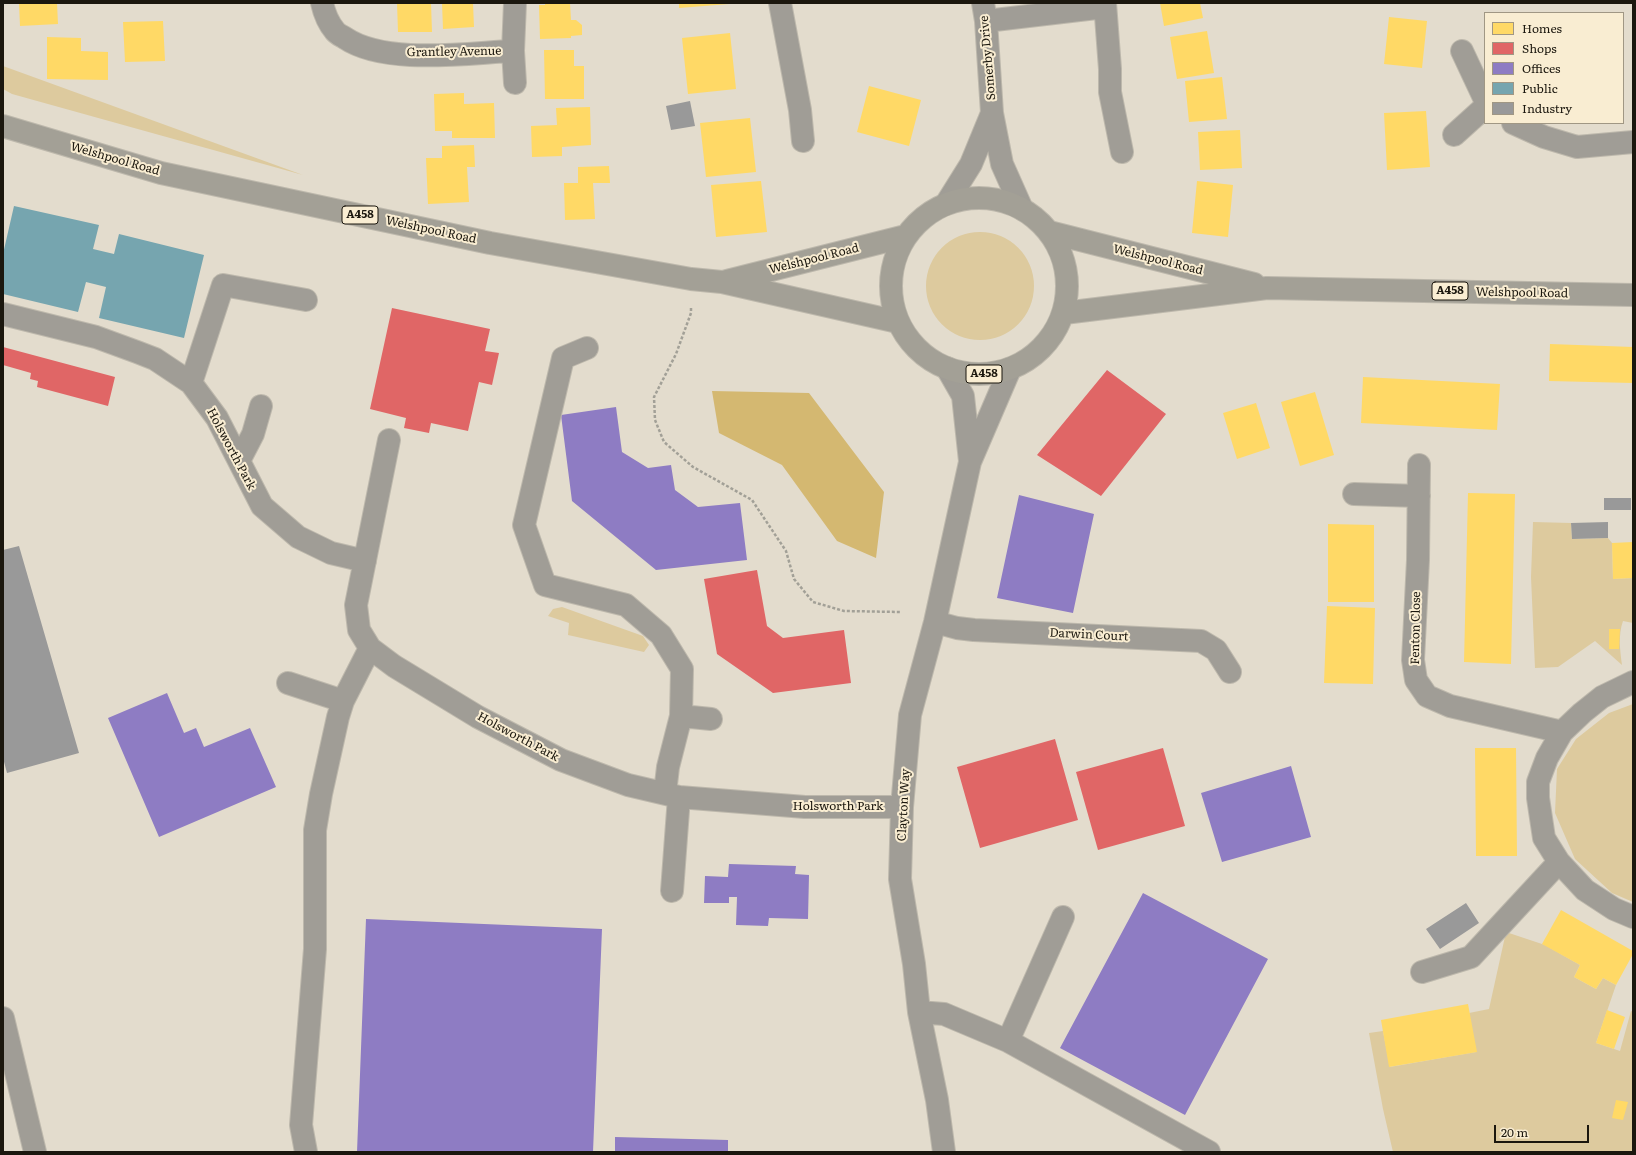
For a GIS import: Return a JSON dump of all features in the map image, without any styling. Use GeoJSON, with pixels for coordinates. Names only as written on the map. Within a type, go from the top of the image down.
{"type":"FeatureCollection","features":[{"type":"Feature","properties":{"kind":"main road","name":"Welshpool Road"},"geometry":{"type":"LineString","coordinates":[[3,126],[169,175],[490,243],[691,279],[722,282],[898,322]]}},
{"type":"Feature","properties":{"kind":"main road","name":"A458"},"geometry":{"type":"LineString","coordinates":[[975,198],[999,200],[1022,209],[1036,218],[1049,232],[1063,257],[1067,288],[1064,313],[1054,334],[1039,351],[1025,362],[1010,369],[980,374],[963,373],[947,368],[931,360],[917,349],[906,336],[898,322],[891,292],[893,265],[898,250],[906,236],[920,220],[946,204],[975,198]]}},
{"type":"Feature","properties":{"kind":"main road","name":"Welshpool Road"},"geometry":{"type":"LineString","coordinates":[[1049,232],[1267,288]]}},
{"type":"Feature","properties":{"kind":"main road","name":"Welshpool Road"},"geometry":{"type":"LineString","coordinates":[[722,282],[906,236]]}},
{"type":"Feature","properties":{"kind":"main road","name":"Welshpool Road"},"geometry":{"type":"LineString","coordinates":[[1064,313],[1267,288],[1633,295]]}},
{"type":"Feature","properties":{"kind":"street","name":"Grantley Avenue"},"geometry":{"type":"LineString","coordinates":[[322,3],[335,32],[353,44],[381,52],[424,55],[513,51]]}},
{"type":"Feature","properties":{"kind":"street","name":"Grantley Avenue"},"geometry":{"type":"LineString","coordinates":[[515,3],[513,51],[515,83]]}},
{"type":"Feature","properties":{"kind":"street"},"geometry":{"type":"LineString","coordinates":[[780,3],[800,110],[803,141]]}},
{"type":"Feature","properties":{"kind":"street"},"geometry":{"type":"LineString","coordinates":[[984,12],[1105,5],[1110,69],[1110,92],[1122,152]]}},
{"type":"Feature","properties":{"kind":"street","name":"Somerby Drive"},"geometry":{"type":"LineString","coordinates":[[984,12],[992,113],[1002,164],[1022,209]]}},
{"type":"Feature","properties":{"kind":"street"},"geometry":{"type":"LineString","coordinates":[[1462,51],[1484,98]]}},
{"type":"Feature","properties":{"kind":"street"},"geometry":{"type":"LineString","coordinates":[[1454,135],[1484,108]]}},
{"type":"Feature","properties":{"kind":"street","name":"Somerby Drive"},"geometry":{"type":"LineString","coordinates":[[946,204],[971,164],[992,113]]}},
{"type":"Feature","properties":{"kind":"street"},"geometry":{"type":"LineString","coordinates":[[1515,124],[1544,137],[1577,147],[1633,142]]}},
{"type":"Feature","properties":{"kind":"street"},"geometry":{"type":"LineString","coordinates":[[191,383],[223,285],[306,300]]}},
{"type":"Feature","properties":{"kind":"street","name":"Holsworth Park"},"geometry":{"type":"LineString","coordinates":[[3,314],[96,337],[155,358],[191,383],[217,418],[262,506],[298,537],[331,552],[365,561]]}},
{"type":"Feature","properties":{"kind":"street"},"geometry":{"type":"LineString","coordinates":[[587,348],[563,358],[524,525],[545,585],[626,605],[662,635],[682,669],[681,716],[668,767],[672,795],[672,891]]}},
{"type":"Feature","properties":{"kind":"street","name":"Clayton Way"},"geometry":{"type":"LineString","coordinates":[[947,368],[963,396],[970,462]]}},
{"type":"Feature","properties":{"kind":"street","name":"Clayton Way"},"geometry":{"type":"LineString","coordinates":[[944,1152],[937,1100],[919,1012],[914,964],[900,879],[902,807],[910,715],[936,622],[970,462],[1010,369]]}},
{"type":"Feature","properties":{"kind":"street"},"geometry":{"type":"LineString","coordinates":[[239,461],[253,434],[261,406]]}},
{"type":"Feature","properties":{"kind":"street","name":"Holsworth Park"},"geometry":{"type":"LineString","coordinates":[[389,440],[356,605],[359,630],[370,648],[394,666],[478,717],[561,760],[628,785],[672,795],[805,807],[902,807]]}},
{"type":"Feature","properties":{"kind":"street","name":"Fenton Close"},"geometry":{"type":"LineString","coordinates":[[1419,465],[1418,560],[1413,660],[1416,680],[1427,696],[1450,706],[1562,732]]}},
{"type":"Feature","properties":{"kind":"street"},"geometry":{"type":"LineString","coordinates":[[1354,494],[1419,496]]}},
{"type":"Feature","properties":{"kind":"street","name":"Darwin Court"},"geometry":{"type":"LineString","coordinates":[[936,622],[957,628],[974,630],[1203,633],[1230,672]]}},
{"type":"Feature","properties":{"kind":"street"},"geometry":{"type":"LineString","coordinates":[[306,1152],[300,1125],[315,949],[315,830],[321,794],[336,725],[343,701],[370,648]]}},
{"type":"Feature","properties":{"kind":"street"},"geometry":{"type":"LineString","coordinates":[[1633,682],[1602,697],[1562,732],[1547,758],[1538,782],[1538,798],[1544,838],[1559,862],[1585,890],[1614,909],[1633,917]]}},
{"type":"Feature","properties":{"kind":"street"},"geometry":{"type":"LineString","coordinates":[[288,683],[343,701]]}},
{"type":"Feature","properties":{"kind":"street"},"geometry":{"type":"LineString","coordinates":[[681,716],[711,719]]}},
{"type":"Feature","properties":{"kind":"street"},"geometry":{"type":"LineString","coordinates":[[1422,972],[1471,957],[1559,862]]}},
{"type":"Feature","properties":{"kind":"street"},"geometry":{"type":"LineString","coordinates":[[1008,1041],[1064,917]]}},
{"type":"Feature","properties":{"kind":"street"},"geometry":{"type":"LineString","coordinates":[[919,1012],[944,1014],[1008,1041],[1209,1152]]}},
{"type":"Feature","properties":{"kind":"street"},"geometry":{"type":"LineString","coordinates":[[3,1018],[35,1152]]}},
{"type":"Feature","properties":{"kind":"path"},"geometry":{"type":"LineString","coordinates":[[691,308],[691,312],[676,354],[654,397],[655,420],[664,442],[693,467],[752,500],[786,551],[794,579],[813,602],[844,611],[901,612]]}},
{"type":"Feature","properties":{"kind":"shaded area"},"geometry":{"type":"Polygon","coordinates":[[[3,66],[303,175],[12,94],[3,89],[3,66]]]}},
{"type":"Feature","properties":{"kind":"shaded area"},"geometry":{"type":"Polygon","coordinates":[[[980,232],[1001,236],[1018,248],[1030,265],[1034,286],[1030,307],[1018,324],[1001,336],[980,340],[959,336],[942,324],[930,307],[926,286],[930,265],[942,248],[959,236],[980,232]]]}},
{"type":"Feature","properties":{"kind":"shaded area"},"geometry":{"type":"Polygon","coordinates":[[[712,391],[809,393],[884,492],[876,558],[837,541],[782,465],[719,433],[712,391]]]}},
{"type":"Feature","properties":{"kind":"shaded area"},"geometry":{"type":"Polygon","coordinates":[[[1533,522],[1571,523],[1572,539],[1608,538],[1612,543],[1613,579],[1633,578],[1633,623],[1623,621],[1620,632],[1622,665],[1595,641],[1558,667],[1535,668],[1531,577],[1533,522]]]}},
{"type":"Feature","properties":{"kind":"shaded area"},"geometry":{"type":"Polygon","coordinates":[[[562,607],[643,636],[649,645],[644,652],[568,635],[569,623],[548,616],[553,609],[562,607]]]}},
{"type":"Feature","properties":{"kind":"shaded area"},"geometry":{"type":"Polygon","coordinates":[[[1633,704],[1633,902],[1612,893],[1575,859],[1555,813],[1557,769],[1576,739],[1609,713],[1633,704]]]}},
{"type":"Feature","properties":{"kind":"shaded area"},"geometry":{"type":"Polygon","coordinates":[[[1506,932],[1545,945],[1580,965],[1574,977],[1596,989],[1603,978],[1616,985],[1596,1043],[1620,1051],[1631,1011],[1633,1012],[1633,1152],[1393,1152],[1383,1109],[1369,1033],[1383,1031],[1390,1067],[1476,1052],[1469,1013],[1489,1009],[1506,932]]]}},
{"type":"Feature","properties":{"kind":"building: Homes"},"geometry":{"type":"Polygon","coordinates":[[[19,3],[57,3],[58,24],[20,26],[19,3]]]}},
{"type":"Feature","properties":{"kind":"building: Homes"},"geometry":{"type":"Polygon","coordinates":[[[397,3],[431,3],[432,32],[398,32],[397,3]]]}},
{"type":"Feature","properties":{"kind":"building: Homes"},"geometry":{"type":"Polygon","coordinates":[[[442,3],[473,3],[474,27],[443,29],[442,3]]]}},
{"type":"Feature","properties":{"kind":"building: Homes"},"geometry":{"type":"Polygon","coordinates":[[[545,3],[570,3],[571,20],[576,20],[582,25],[582,35],[571,36],[571,38],[540,39],[539,5],[545,5],[545,3]]]}},
{"type":"Feature","properties":{"kind":"building: Homes"},"geometry":{"type":"Polygon","coordinates":[[[679,3],[729,3],[729,4],[679,8],[679,3]]]}},
{"type":"Feature","properties":{"kind":"building: Homes"},"geometry":{"type":"Polygon","coordinates":[[[1160,3],[1200,3],[1203,18],[1164,26],[1160,3]]]}},
{"type":"Feature","properties":{"kind":"building: Homes"},"geometry":{"type":"Polygon","coordinates":[[[1389,17],[1427,21],[1422,68],[1384,64],[1389,17]]]}},
{"type":"Feature","properties":{"kind":"building: Homes"},"geometry":{"type":"Polygon","coordinates":[[[163,21],[165,61],[125,62],[123,22],[163,21]]]}},
{"type":"Feature","properties":{"kind":"building: Homes"},"geometry":{"type":"Polygon","coordinates":[[[1207,31],[1214,73],[1177,79],[1170,37],[1207,31]]]}},
{"type":"Feature","properties":{"kind":"building: Homes"},"geometry":{"type":"Polygon","coordinates":[[[730,33],[736,89],[688,94],[682,38],[730,33]]]}},
{"type":"Feature","properties":{"kind":"building: Homes"},"geometry":{"type":"Polygon","coordinates":[[[47,37],[81,38],[81,51],[108,52],[108,80],[47,79],[47,37]]]}},
{"type":"Feature","properties":{"kind":"building: Homes"},"geometry":{"type":"Polygon","coordinates":[[[544,50],[574,50],[574,66],[584,66],[584,99],[545,99],[544,50]]]}},
{"type":"Feature","properties":{"kind":"building: Homes"},"geometry":{"type":"Polygon","coordinates":[[[1222,77],[1227,119],[1189,122],[1185,81],[1222,77]]]}},
{"type":"Feature","properties":{"kind":"building: Homes"},"geometry":{"type":"Polygon","coordinates":[[[869,86],[921,100],[909,146],[857,132],[869,86]]]}},
{"type":"Feature","properties":{"kind":"building: Homes"},"geometry":{"type":"Polygon","coordinates":[[[464,93],[464,104],[494,103],[495,138],[452,138],[452,131],[435,131],[434,94],[464,93]]]}},
{"type":"Feature","properties":{"kind":"building: Homes"},"geometry":{"type":"Polygon","coordinates":[[[590,107],[591,145],[562,147],[562,156],[532,157],[531,126],[557,125],[556,108],[590,107]]]}},
{"type":"Feature","properties":{"kind":"building: Homes"},"geometry":{"type":"Polygon","coordinates":[[[1426,111],[1430,167],[1387,170],[1384,113],[1426,111]]]}},
{"type":"Feature","properties":{"kind":"building: Homes"},"geometry":{"type":"Polygon","coordinates":[[[750,118],[756,172],[706,177],[700,123],[750,118]]]}},
{"type":"Feature","properties":{"kind":"building: Homes"},"geometry":{"type":"Polygon","coordinates":[[[1240,130],[1242,168],[1200,170],[1198,132],[1240,130]]]}},
{"type":"Feature","properties":{"kind":"building: Homes"},"geometry":{"type":"Polygon","coordinates":[[[474,145],[475,167],[467,167],[469,202],[428,204],[426,158],[442,158],[442,146],[474,145]]]}},
{"type":"Feature","properties":{"kind":"building: Homes"},"geometry":{"type":"Polygon","coordinates":[[[609,166],[610,183],[593,183],[595,219],[565,220],[564,183],[578,183],[578,167],[609,166]]]}},
{"type":"Feature","properties":{"kind":"building: Homes"},"geometry":{"type":"Polygon","coordinates":[[[761,181],[767,232],[716,237],[711,185],[761,181]]]}},
{"type":"Feature","properties":{"kind":"building: Homes"},"geometry":{"type":"Polygon","coordinates":[[[1197,181],[1233,185],[1228,237],[1192,233],[1197,181]]]}},
{"type":"Feature","properties":{"kind":"building: Homes"},"geometry":{"type":"Polygon","coordinates":[[[1550,344],[1633,347],[1633,383],[1549,381],[1550,344]]]}},
{"type":"Feature","properties":{"kind":"building: Homes"},"geometry":{"type":"Polygon","coordinates":[[[1363,377],[1500,384],[1497,430],[1361,423],[1363,377]]]}},
{"type":"Feature","properties":{"kind":"building: Homes"},"geometry":{"type":"Polygon","coordinates":[[[1315,392],[1334,455],[1300,466],[1281,402],[1315,392]]]}},
{"type":"Feature","properties":{"kind":"building: Homes"},"geometry":{"type":"Polygon","coordinates":[[[1256,403],[1270,448],[1237,459],[1223,413],[1256,403]]]}},
{"type":"Feature","properties":{"kind":"building: Homes"},"geometry":{"type":"Polygon","coordinates":[[[1468,493],[1515,494],[1511,664],[1464,662],[1468,493]]]}},
{"type":"Feature","properties":{"kind":"building: Homes"},"geometry":{"type":"Polygon","coordinates":[[[1328,524],[1374,525],[1374,602],[1328,602],[1328,524]]]}},
{"type":"Feature","properties":{"kind":"building: Homes"},"geometry":{"type":"Polygon","coordinates":[[[1633,542],[1633,578],[1613,579],[1612,543],[1633,542]]]}},
{"type":"Feature","properties":{"kind":"building: Homes"},"geometry":{"type":"Polygon","coordinates":[[[1327,606],[1375,608],[1373,684],[1324,683],[1327,606]]]}},
{"type":"Feature","properties":{"kind":"building: Homes"},"geometry":{"type":"Polygon","coordinates":[[[1609,629],[1620,629],[1619,649],[1609,649],[1609,629]]]}},
{"type":"Feature","properties":{"kind":"building: Homes"},"geometry":{"type":"Polygon","coordinates":[[[1475,748],[1516,748],[1517,856],[1476,856],[1475,748]]]}},
{"type":"Feature","properties":{"kind":"building: Homes"},"geometry":{"type":"Polygon","coordinates":[[[1561,910],[1633,951],[1633,954],[1616,985],[1603,978],[1596,989],[1574,977],[1580,965],[1542,944],[1561,910]]]}},
{"type":"Feature","properties":{"kind":"building: Homes"},"geometry":{"type":"Polygon","coordinates":[[[1468,1004],[1477,1052],[1389,1067],[1381,1020],[1468,1004]]]}},
{"type":"Feature","properties":{"kind":"building: Homes"},"geometry":{"type":"Polygon","coordinates":[[[1607,1010],[1625,1017],[1614,1049],[1596,1043],[1607,1010]]]}},
{"type":"Feature","properties":{"kind":"building: Homes"},"geometry":{"type":"Polygon","coordinates":[[[1616,1100],[1628,1102],[1623,1120],[1612,1118],[1616,1100]]]}},
{"type":"Feature","properties":{"kind":"building: Shops"},"geometry":{"type":"Polygon","coordinates":[[[392,308],[490,329],[485,351],[499,353],[492,385],[479,382],[468,431],[431,423],[429,433],[404,428],[406,418],[370,409],[392,308]]]}},
{"type":"Feature","properties":{"kind":"building: Shops"},"geometry":{"type":"Polygon","coordinates":[[[3,347],[115,377],[108,406],[37,387],[38,381],[30,379],[31,373],[3,365],[3,347]]]}},
{"type":"Feature","properties":{"kind":"building: Shops"},"geometry":{"type":"Polygon","coordinates":[[[1107,370],[1166,414],[1101,496],[1037,455],[1107,370]]]}},
{"type":"Feature","properties":{"kind":"building: Shops"},"geometry":{"type":"Polygon","coordinates":[[[757,570],[767,626],[783,638],[844,630],[851,683],[773,693],[717,654],[704,579],[757,570]]]}},
{"type":"Feature","properties":{"kind":"building: Shops"},"geometry":{"type":"Polygon","coordinates":[[[1055,739],[1078,820],[980,848],[957,767],[1055,739]]]}},
{"type":"Feature","properties":{"kind":"building: Shops"},"geometry":{"type":"Polygon","coordinates":[[[1163,748],[1185,826],[1098,850],[1076,772],[1163,748]]]}},
{"type":"Feature","properties":{"kind":"building: Offices"},"geometry":{"type":"Polygon","coordinates":[[[616,407],[622,452],[648,468],[671,465],[675,490],[698,507],[740,503],[747,560],[656,570],[572,501],[561,415],[616,407]]]}},
{"type":"Feature","properties":{"kind":"building: Offices"},"geometry":{"type":"Polygon","coordinates":[[[1019,495],[1094,514],[1073,613],[997,598],[1019,495]]]}},
{"type":"Feature","properties":{"kind":"building: Offices"},"geometry":{"type":"Polygon","coordinates":[[[167,693],[184,733],[196,728],[204,747],[250,728],[276,787],[159,837],[108,718],[167,693]]]}},
{"type":"Feature","properties":{"kind":"building: Offices"},"geometry":{"type":"Polygon","coordinates":[[[1291,766],[1311,837],[1222,862],[1201,793],[1291,766]]]}},
{"type":"Feature","properties":{"kind":"building: Offices"},"geometry":{"type":"Polygon","coordinates":[[[729,864],[796,866],[795,874],[809,875],[808,919],[769,918],[768,926],[736,925],[737,897],[729,897],[729,903],[704,903],[705,876],[728,877],[729,864]]]}},
{"type":"Feature","properties":{"kind":"building: Offices"},"geometry":{"type":"Polygon","coordinates":[[[1143,893],[1268,959],[1185,1115],[1060,1048],[1143,893]]]}},
{"type":"Feature","properties":{"kind":"building: Offices"},"geometry":{"type":"Polygon","coordinates":[[[366,919],[602,929],[593,1152],[357,1152],[366,919]]]}},
{"type":"Feature","properties":{"kind":"building: Offices"},"geometry":{"type":"Polygon","coordinates":[[[615,1137],[728,1140],[728,1152],[615,1152],[615,1137]]]}},
{"type":"Feature","properties":{"kind":"building: Public"},"geometry":{"type":"Polygon","coordinates":[[[14,206],[99,225],[93,249],[114,254],[119,234],[204,255],[184,338],[99,318],[106,287],[86,282],[78,312],[3,294],[3,254],[14,206]]]}},
{"type":"Feature","properties":{"kind":"building: Industry"},"geometry":{"type":"Polygon","coordinates":[[[690,101],[695,126],[671,130],[666,106],[690,101]]]}},
{"type":"Feature","properties":{"kind":"building: Industry"},"geometry":{"type":"Polygon","coordinates":[[[1604,498],[1631,498],[1631,510],[1604,510],[1604,498]]]}},
{"type":"Feature","properties":{"kind":"building: Industry"},"geometry":{"type":"Polygon","coordinates":[[[1608,522],[1608,538],[1572,539],[1571,523],[1608,522]]]}},
{"type":"Feature","properties":{"kind":"building: Industry"},"geometry":{"type":"Polygon","coordinates":[[[19,546],[79,753],[7,773],[3,758],[3,550],[19,546]]]}},
{"type":"Feature","properties":{"kind":"building: Industry"},"geometry":{"type":"Polygon","coordinates":[[[1466,903],[1479,923],[1440,949],[1426,929],[1466,903]]]}}]}
